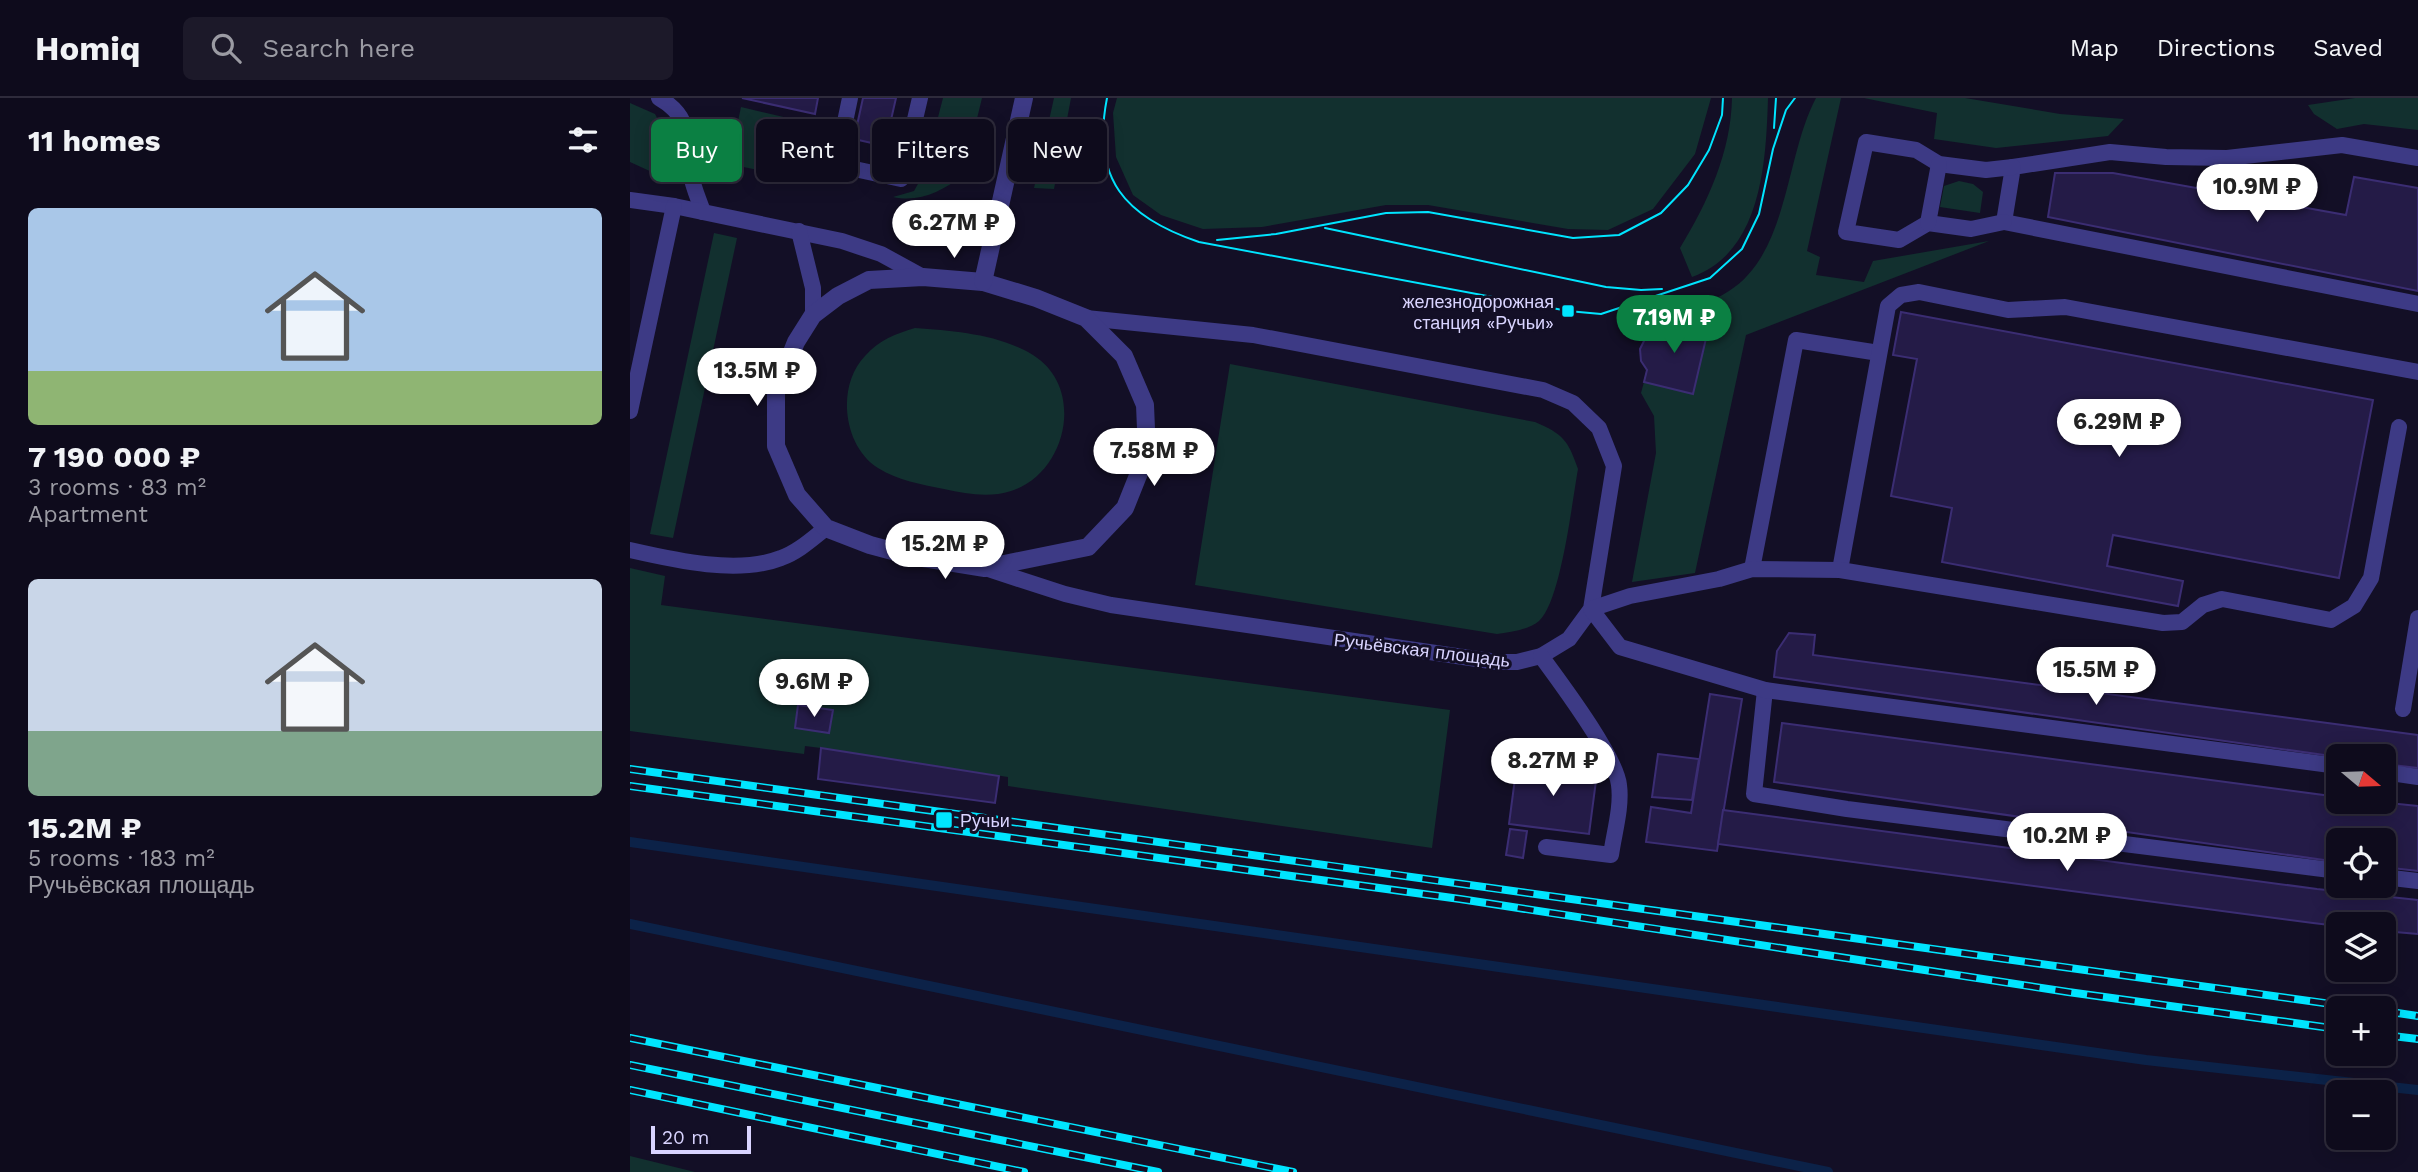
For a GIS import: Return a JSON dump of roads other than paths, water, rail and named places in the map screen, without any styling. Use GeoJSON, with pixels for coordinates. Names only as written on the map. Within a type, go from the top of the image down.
{"type":"FeatureCollection","features":[{"type":"Feature","properties":{"kind":"street"},"geometry":{"type":"LineString","coordinates":[[983,282],[1024,98]]}},
{"type":"Feature","properties":{"kind":"street","name":"Ручьёвская площадь"},"geometry":{"type":"LineString","coordinates":[[923,277],[983,282],[1036,298],[1086,318],[1124,356],[1145,405],[1147,453],[1125,508],[1088,547],[985,568],[911,556],[870,545],[826,528],[797,495],[776,446],[776,392],[796,342],[813,315],[838,296],[869,280],[923,277]]}},
{"type":"Feature","properties":{"kind":"lane"},"geometry":{"type":"LineString","coordinates":[[659,98],[673,106],[683,119],[688,137],[691,176],[702,212]]}},
{"type":"Feature","properties":{"kind":"lane"},"geometry":{"type":"LineString","coordinates":[[850,98],[836,164],[901,179],[920,98]]}},
{"type":"Feature","properties":{"kind":"lane"},"geometry":{"type":"LineString","coordinates":[[2418,158],[2342,145],[2228,158],[2166,157],[2110,152],[1986,170],[1939,164],[1916,150],[1866,142],[1846,232],[1899,240],[1928,223],[1971,229],[2004,222],[2418,304]]}},
{"type":"Feature","properties":{"kind":"lane"},"geometry":{"type":"LineString","coordinates":[[1928,223],[1939,164]]}},
{"type":"Feature","properties":{"kind":"lane"},"geometry":{"type":"LineString","coordinates":[[2004,222],[2013,167]]}},
{"type":"Feature","properties":{"kind":"lane"},"geometry":{"type":"LineString","coordinates":[[630,200],[674,206],[842,240],[881,254],[923,277]]}},
{"type":"Feature","properties":{"kind":"lane"},"geometry":{"type":"LineString","coordinates":[[630,411],[674,206]]}},
{"type":"Feature","properties":{"kind":"lane"},"geometry":{"type":"LineString","coordinates":[[799,231],[813,288],[813,315]]}},
{"type":"Feature","properties":{"kind":"lane"},"geometry":{"type":"LineString","coordinates":[[1840,570],[1888,306],[1901,295],[1919,292],[2008,310],[2065,307],[2418,372]]}},
{"type":"Feature","properties":{"kind":"lane","name":"Ручьёвская площадь"},"geometry":{"type":"LineString","coordinates":[[985,568],[1065,594],[1111,605],[1496,662],[1517,662],[1541,656],[1569,639],[1591,610],[1614,466],[1599,428],[1573,403],[1544,390],[1253,335],[1086,318]]}},
{"type":"Feature","properties":{"kind":"lane"},"geometry":{"type":"LineString","coordinates":[[1752,569],[1796,340],[1878,353]]}},
{"type":"Feature","properties":{"kind":"lane"},"geometry":{"type":"LineString","coordinates":[[2326,764],[1765,690],[1620,647],[1591,610],[1630,596],[1719,579],[1752,569],[1840,570],[2163,623],[2182,622],[2203,605],[2222,599],[2331,620],[2354,606],[2371,578],[2399,427]]}},
{"type":"Feature","properties":{"kind":"lane"},"geometry":{"type":"LineString","coordinates":[[630,550],[670,559],[745,566],[780,559],[826,528]]}},
{"type":"Feature","properties":{"kind":"lane"},"geometry":{"type":"LineString","coordinates":[[2403,709],[2418,618]]}},
{"type":"Feature","properties":{"kind":"lane"},"geometry":{"type":"LineString","coordinates":[[1541,656],[1577,705],[1617,774],[1620,787],[1611,855],[1546,847]]}},
{"type":"Feature","properties":{"kind":"lane"},"geometry":{"type":"LineString","coordinates":[[1765,690],[1754,794],[1847,809],[2326,869]]}},
{"type":"Feature","properties":{"kind":"lane"},"geometry":{"type":"LineString","coordinates":[[2396,774],[2418,777]]}},
{"type":"Feature","properties":{"kind":"lane"},"geometry":{"type":"LineString","coordinates":[[2396,878],[2418,881]]}},
{"type":"Feature","properties":{"kind":"waterway"},"geometry":{"type":"LineString","coordinates":[[630,842],[2146,1060],[2418,1090]]}},
{"type":"Feature","properties":{"kind":"waterway"},"geometry":{"type":"LineString","coordinates":[[630,924],[1828,1172]]}},
{"type":"Feature","properties":{"kind":"tram line"},"geometry":{"type":"LineString","coordinates":[[1107,98],[1103,126],[1104,151],[1110,173],[1119,191],[1133,207],[1173,232],[1199,242],[1568,311],[1601,314],[1710,278],[1742,249],[1759,214],[1773,149],[1786,110],[1795,98]]}},
{"type":"Feature","properties":{"kind":"tram line"},"geometry":{"type":"LineString","coordinates":[[1217,240],[1276,234],[1386,213],[1428,212],[1573,238],[1619,235],[1661,213],[1688,185],[1709,150],[1722,115],[1723,98]]}},
{"type":"Feature","properties":{"kind":"tram line"},"geometry":{"type":"LineString","coordinates":[[1774,128],[1776,98]]}},
{"type":"Feature","properties":{"kind":"tram line"},"geometry":{"type":"LineString","coordinates":[[1325,228],[1606,287],[1662,289]]}},
{"type":"Feature","properties":{"kind":"railway"},"geometry":{"type":"LineString","coordinates":[[630,769],[2326,1003]]}},
{"type":"Feature","properties":{"kind":"railway"},"geometry":{"type":"LineString","coordinates":[[630,786],[1460,899],[2068,992],[2326,1027]]}},
{"type":"Feature","properties":{"kind":"railway"},"geometry":{"type":"LineString","coordinates":[[2396,1013],[2418,1016]]}},
{"type":"Feature","properties":{"kind":"railway"},"geometry":{"type":"LineString","coordinates":[[2396,1036],[2418,1039]]}},
{"type":"Feature","properties":{"kind":"railway"},"geometry":{"type":"LineString","coordinates":[[630,1038],[1293,1172]]}},
{"type":"Feature","properties":{"kind":"railway"},"geometry":{"type":"LineString","coordinates":[[630,1065],[1158,1172]]}},
{"type":"Feature","properties":{"kind":"railway"},"geometry":{"type":"LineString","coordinates":[[630,1090],[1024,1172]]}},
{"type":"Feature","properties":{"kind":"place","name":"железнодорожная станция «Ручьи»"},"geometry":{"type":"Point","coordinates":[1568,311]}},
{"type":"Feature","properties":{"kind":"place","name":"Ручьи"},"geometry":{"type":"Point","coordinates":[944,820]}}]}
